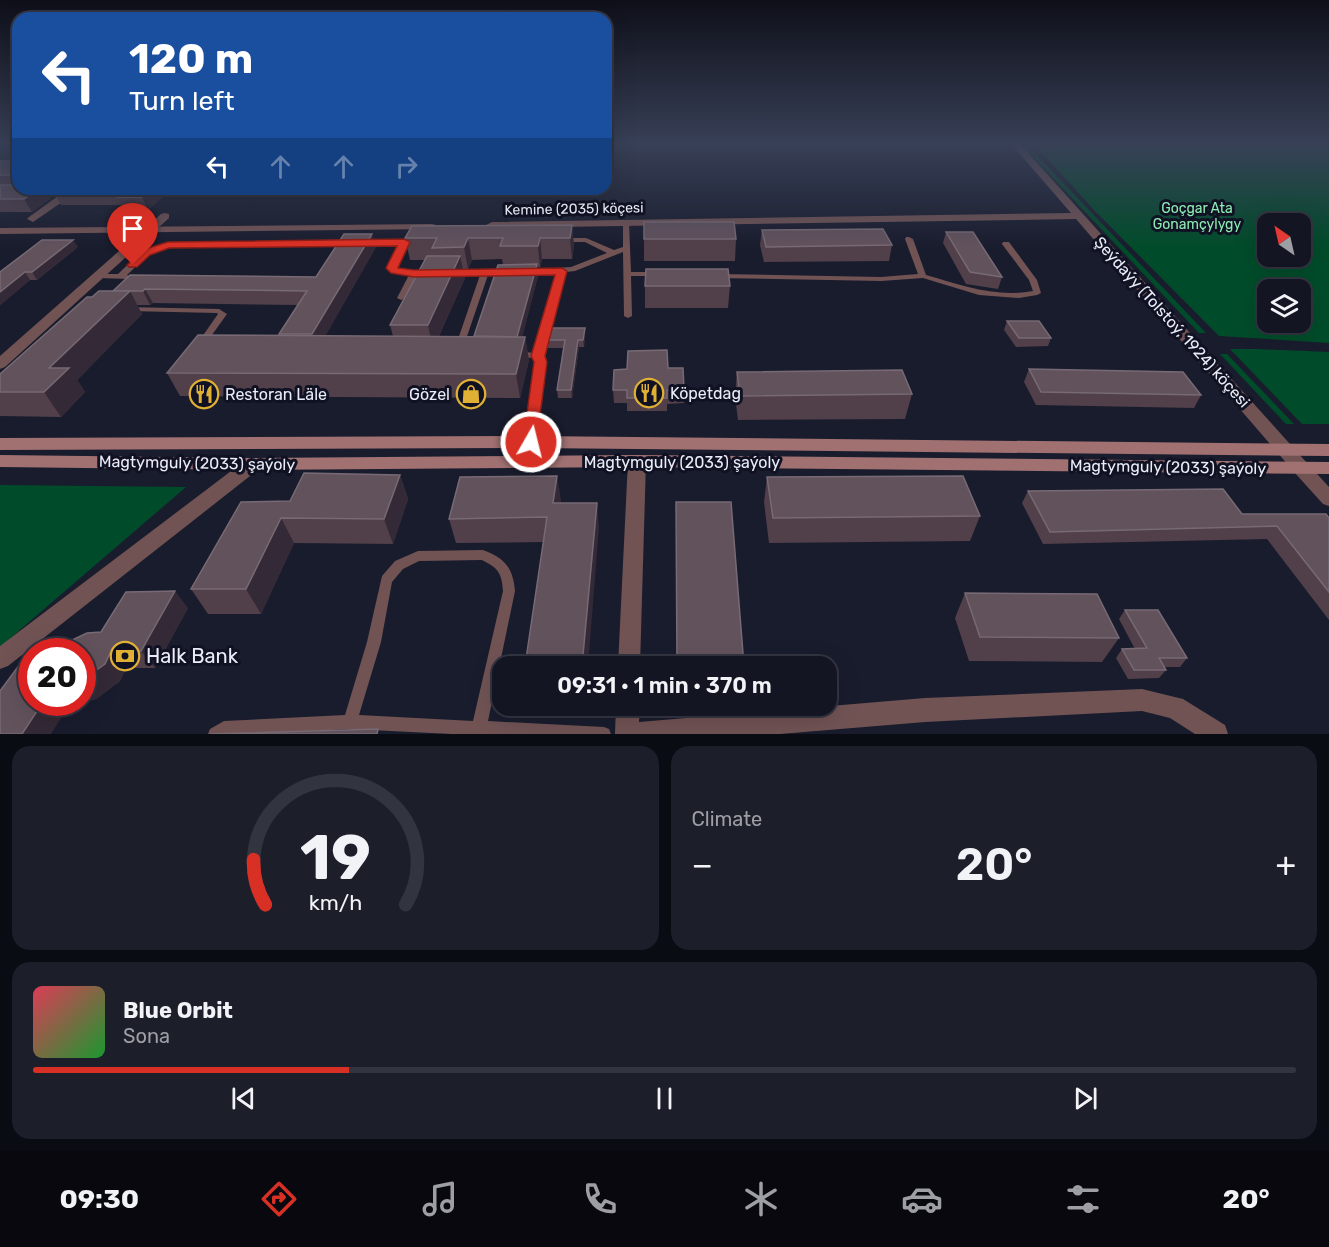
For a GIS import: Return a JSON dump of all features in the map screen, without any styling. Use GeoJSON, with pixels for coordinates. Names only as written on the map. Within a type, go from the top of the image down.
{"type":"FeatureCollection","features":[{"type":"Feature","properties":{"kind":"main road","name":"Magtymguly (2033) şaýoly"},"geometry":{"type":"LineString","coordinates":[[0,444],[531,442],[1329,450]]}},
{"type":"Feature","properties":{"kind":"main road","name":"Magtymguly (2033) şaýoly"},"geometry":{"type":"LineString","coordinates":[[0,461],[253,464],[637,461],[1329,468]]}},
{"type":"Feature","properties":{"kind":"street","name":"Şeýdaýy (Tolstoý, 1924) köçesi"},"geometry":{"type":"LineString","coordinates":[[1045,179],[1187,336],[1329,499]]}},
{"type":"Feature","properties":{"kind":"street"},"geometry":{"type":"LineString","coordinates":[[33,219],[67,195]]}},
{"type":"Feature","properties":{"kind":"street"},"geometry":{"type":"LineString","coordinates":[[0,364],[68,308],[98,276],[165,216]]}},
{"type":"Feature","properties":{"kind":"street","name":"Kemine (2035) köçesi"},"geometry":{"type":"LineString","coordinates":[[482,226],[1077,216]]}},
{"type":"Feature","properties":{"kind":"street"},"geometry":{"type":"LineString","coordinates":[[0,231],[446,226]]}},
{"type":"Feature","properties":{"kind":"street"},"geometry":{"type":"LineString","coordinates":[[629,656],[637,461]]}},
{"type":"Feature","properties":{"kind":"street"},"geometry":{"type":"LineString","coordinates":[[0,659],[253,464]]}},
{"type":"Feature","properties":{"kind":"street"},"geometry":{"type":"LineString","coordinates":[[639,734],[925,710],[1142,700],[1175,707],[1216,734]]}},
{"type":"Feature","properties":{"kind":"street"},"geometry":{"type":"LineString","coordinates":[[627,734],[628,716]]}},
{"type":"Feature","properties":{"kind":"lane"},"geometry":{"type":"LineString","coordinates":[[626,223],[628,316]]}},
{"type":"Feature","properties":{"kind":"lane"},"geometry":{"type":"LineString","coordinates":[[909,239],[923,276]]}},
{"type":"Feature","properties":{"kind":"lane"},"geometry":{"type":"LineString","coordinates":[[553,240],[586,240],[614,253]]}},
{"type":"Feature","properties":{"kind":"lane"},"geometry":{"type":"LineString","coordinates":[[404,242],[392,268],[414,274],[562,271],[585,265],[626,248]]}},
{"type":"Feature","properties":{"kind":"lane"},"geometry":{"type":"LineString","coordinates":[[120,277],[146,252],[168,245],[427,242]]}},
{"type":"Feature","properties":{"kind":"lane"},"geometry":{"type":"LineString","coordinates":[[708,276],[836,279],[923,276],[979,293],[1019,296],[1037,293],[1033,280],[1006,243]]}},
{"type":"Feature","properties":{"kind":"lane"},"geometry":{"type":"LineString","coordinates":[[531,442],[540,362],[538,356],[562,271]]}},
{"type":"Feature","properties":{"kind":"lane"},"geometry":{"type":"LineString","coordinates":[[457,353],[485,273]]}},
{"type":"Feature","properties":{"kind":"lane"},"geometry":{"type":"LineString","coordinates":[[626,273],[661,274]]}},
{"type":"Feature","properties":{"kind":"lane"},"geometry":{"type":"LineString","coordinates":[[401,298],[414,274]]}},
{"type":"Feature","properties":{"kind":"lane"},"geometry":{"type":"LineString","coordinates":[[98,276],[132,277]]}},
{"type":"Feature","properties":{"kind":"lane"},"geometry":{"type":"LineString","coordinates":[[119,309],[219,311],[223,314],[195,353]]}},
{"type":"Feature","properties":{"kind":"lane"},"geometry":{"type":"LineString","coordinates":[[204,339],[215,340]]}},
{"type":"Feature","properties":{"kind":"lane"},"geometry":{"type":"LineString","coordinates":[[445,353],[468,353]]}},
{"type":"Feature","properties":{"kind":"lane"},"geometry":{"type":"LineString","coordinates":[[509,354],[538,356]]}},
{"type":"Feature","properties":{"kind":"lane"},"geometry":{"type":"LineString","coordinates":[[350,722],[374,642],[386,580],[399,565],[418,556],[483,555],[500,563],[508,578],[509,591],[479,728]]}},
{"type":"Feature","properties":{"kind":"lane"},"geometry":{"type":"LineString","coordinates":[[215,734],[224,728],[350,722],[604,734]]}},
{"type":"Feature","properties":{"kind":"green space"},"geometry":{"type":"Polygon","coordinates":[[[1054,179],[1060,179],[1206,333],[1199,333],[1054,179]]]}},
{"type":"Feature","properties":{"kind":"green space","name":"Goçgar Ata Gonamçylygy"},"geometry":{"type":"Polygon","coordinates":[[[1066,179],[1329,179],[1329,343],[1219,336],[1066,179]]]}},
{"type":"Feature","properties":{"kind":"green space"},"geometry":{"type":"Polygon","coordinates":[[[1230,349],[1329,352],[1329,424],[1302,424],[1230,349]]]}},
{"type":"Feature","properties":{"kind":"green space"},"geometry":{"type":"Polygon","coordinates":[[[1220,354],[1227,354],[1294,424],[1286,424],[1220,354]]]}},
{"type":"Feature","properties":{"kind":"green space"},"geometry":{"type":"Polygon","coordinates":[[[0,485],[186,487],[0,647],[0,485]]]}},
{"type":"Feature","properties":{"kind":"building"},"geometry":{"type":"Polygon","coordinates":[[[0,185],[12,185],[12,195],[30,195],[24,199],[0,199],[0,185]]]}},
{"type":"Feature","properties":{"kind":"building"},"geometry":{"type":"Polygon","coordinates":[[[121,195],[144,195],[142,197],[118,197],[121,195]]]}},
{"type":"Feature","properties":{"kind":"building"},"geometry":{"type":"Polygon","coordinates":[[[644,222],[734,222],[736,239],[644,239],[644,222]]]}},
{"type":"Feature","properties":{"kind":"building"},"geometry":{"type":"Polygon","coordinates":[[[572,225],[570,238],[540,238],[538,246],[500,246],[503,238],[468,238],[464,247],[432,248],[437,238],[405,238],[412,226],[572,225]]]}},
{"type":"Feature","properties":{"kind":"building"},"geometry":{"type":"Polygon","coordinates":[[[883,229],[892,245],[766,247],[762,230],[883,229]]]}},
{"type":"Feature","properties":{"kind":"building"},"geometry":{"type":"Polygon","coordinates":[[[946,232],[973,232],[1002,277],[970,272],[946,232]]]}},
{"type":"Feature","properties":{"kind":"building"},"geometry":{"type":"Polygon","coordinates":[[[344,234],[372,234],[312,334],[279,334],[307,291],[145,289],[143,291],[113,291],[130,275],[316,277],[344,234]]]}},
{"type":"Feature","properties":{"kind":"building"},"geometry":{"type":"Polygon","coordinates":[[[42,240],[73,240],[32,272],[25,272],[0,292],[0,272],[42,240]]]}},
{"type":"Feature","properties":{"kind":"building"},"geometry":{"type":"Polygon","coordinates":[[[427,256],[460,256],[428,325],[390,325],[427,256]]]}},
{"type":"Feature","properties":{"kind":"building"},"geometry":{"type":"Polygon","coordinates":[[[537,264],[517,337],[474,336],[498,265],[537,264]]]}},
{"type":"Feature","properties":{"kind":"building"},"geometry":{"type":"Polygon","coordinates":[[[646,269],[728,269],[730,286],[645,286],[646,269]]]}},
{"type":"Feature","properties":{"kind":"building"},"geometry":{"type":"Polygon","coordinates":[[[99,291],[130,291],[49,368],[69,368],[44,392],[0,392],[0,374],[87,297],[92,297],[99,291]]]}},
{"type":"Feature","properties":{"kind":"building"},"geometry":{"type":"Polygon","coordinates":[[[1007,321],[1039,321],[1051,338],[1019,338],[1007,321]]]}},
{"type":"Feature","properties":{"kind":"building"},"geometry":{"type":"Polygon","coordinates":[[[549,328],[585,328],[583,340],[578,340],[571,390],[557,390],[565,340],[546,340],[549,328]]]}},
{"type":"Feature","properties":{"kind":"building"},"geometry":{"type":"Polygon","coordinates":[[[198,335],[525,337],[516,374],[167,373],[198,335]]]}},
{"type":"Feature","properties":{"kind":"building","name":"Köpetdag"},"geometry":{"type":"Polygon","coordinates":[[[667,350],[668,368],[683,368],[684,390],[667,390],[667,398],[627,398],[627,390],[613,390],[614,370],[627,369],[628,351],[667,350]]]}},
{"type":"Feature","properties":{"kind":"building"},"geometry":{"type":"Polygon","coordinates":[[[1029,369],[1183,372],[1201,395],[1041,392],[1029,369]]]}},
{"type":"Feature","properties":{"kind":"building"},"geometry":{"type":"Polygon","coordinates":[[[902,370],[912,394],[740,396],[737,372],[902,370]]]}},
{"type":"Feature","properties":{"kind":"building"},"geometry":{"type":"Polygon","coordinates":[[[304,473],[400,475],[384,519],[281,518],[246,589],[191,589],[241,502],[290,501],[304,473]]]}},
{"type":"Feature","properties":{"kind":"building"},"geometry":{"type":"Polygon","coordinates":[[[557,476],[553,503],[597,503],[583,656],[526,656],[547,517],[449,519],[460,477],[557,476]]]}},
{"type":"Feature","properties":{"kind":"building"},"geometry":{"type":"Polygon","coordinates":[[[963,476],[980,516],[773,518],[767,477],[963,476]]]}},
{"type":"Feature","properties":{"kind":"building"},"geometry":{"type":"Polygon","coordinates":[[[1223,489],[1242,514],[1326,514],[1329,518],[1329,592],[1277,526],[1050,532],[1028,491],[1223,489]]]}},
{"type":"Feature","properties":{"kind":"building"},"geometry":{"type":"Polygon","coordinates":[[[676,502],[731,502],[743,656],[677,656],[676,502]]]}},
{"type":"Feature","properties":{"kind":"building"},"geometry":{"type":"Polygon","coordinates":[[[175,591],[141,651],[111,651],[105,664],[96,670],[96,638],[76,638],[87,633],[101,632],[126,592],[175,591]]]}},
{"type":"Feature","properties":{"kind":"building"},"geometry":{"type":"Polygon","coordinates":[[[965,593],[1097,594],[1119,638],[980,637],[965,593]]]}},
{"type":"Feature","properties":{"kind":"building"},"geometry":{"type":"Polygon","coordinates":[[[1125,610],[1158,610],[1187,658],[1159,658],[1166,670],[1134,670],[1122,649],[1147,648],[1125,610]]]}},
{"type":"Feature","properties":{"kind":"building"},"geometry":{"type":"Polygon","coordinates":[[[18,667],[18,716],[34,716],[22,734],[0,734],[0,691],[18,667]]]}},
{"type":"Feature","properties":{"kind":"building"},"geometry":{"type":"Polygon","coordinates":[[[378,729],[377,734],[210,734],[378,729]]]}},
{"type":"Feature","properties":{"kind":"place","name":"Köpetdag"},"geometry":{"type":"Point","coordinates":[649,393]}},
{"type":"Feature","properties":{"kind":"place","name":"Restoran Läle"},"geometry":{"type":"Point","coordinates":[204,394]}},
{"type":"Feature","properties":{"kind":"place","name":"Gözel"},"geometry":{"type":"Point","coordinates":[471,394]}},
{"type":"Feature","properties":{"kind":"place","name":"Halk Bank"},"geometry":{"type":"Point","coordinates":[125,656]}},
{"type":"Feature","properties":{"kind":"route"},"geometry":{"type":"LineString","coordinates":[[133,265],[146,252],[168,245],[404,242],[392,264],[395,271],[414,274],[562,271],[538,356],[540,362],[537,399],[531,442]]}}]}
